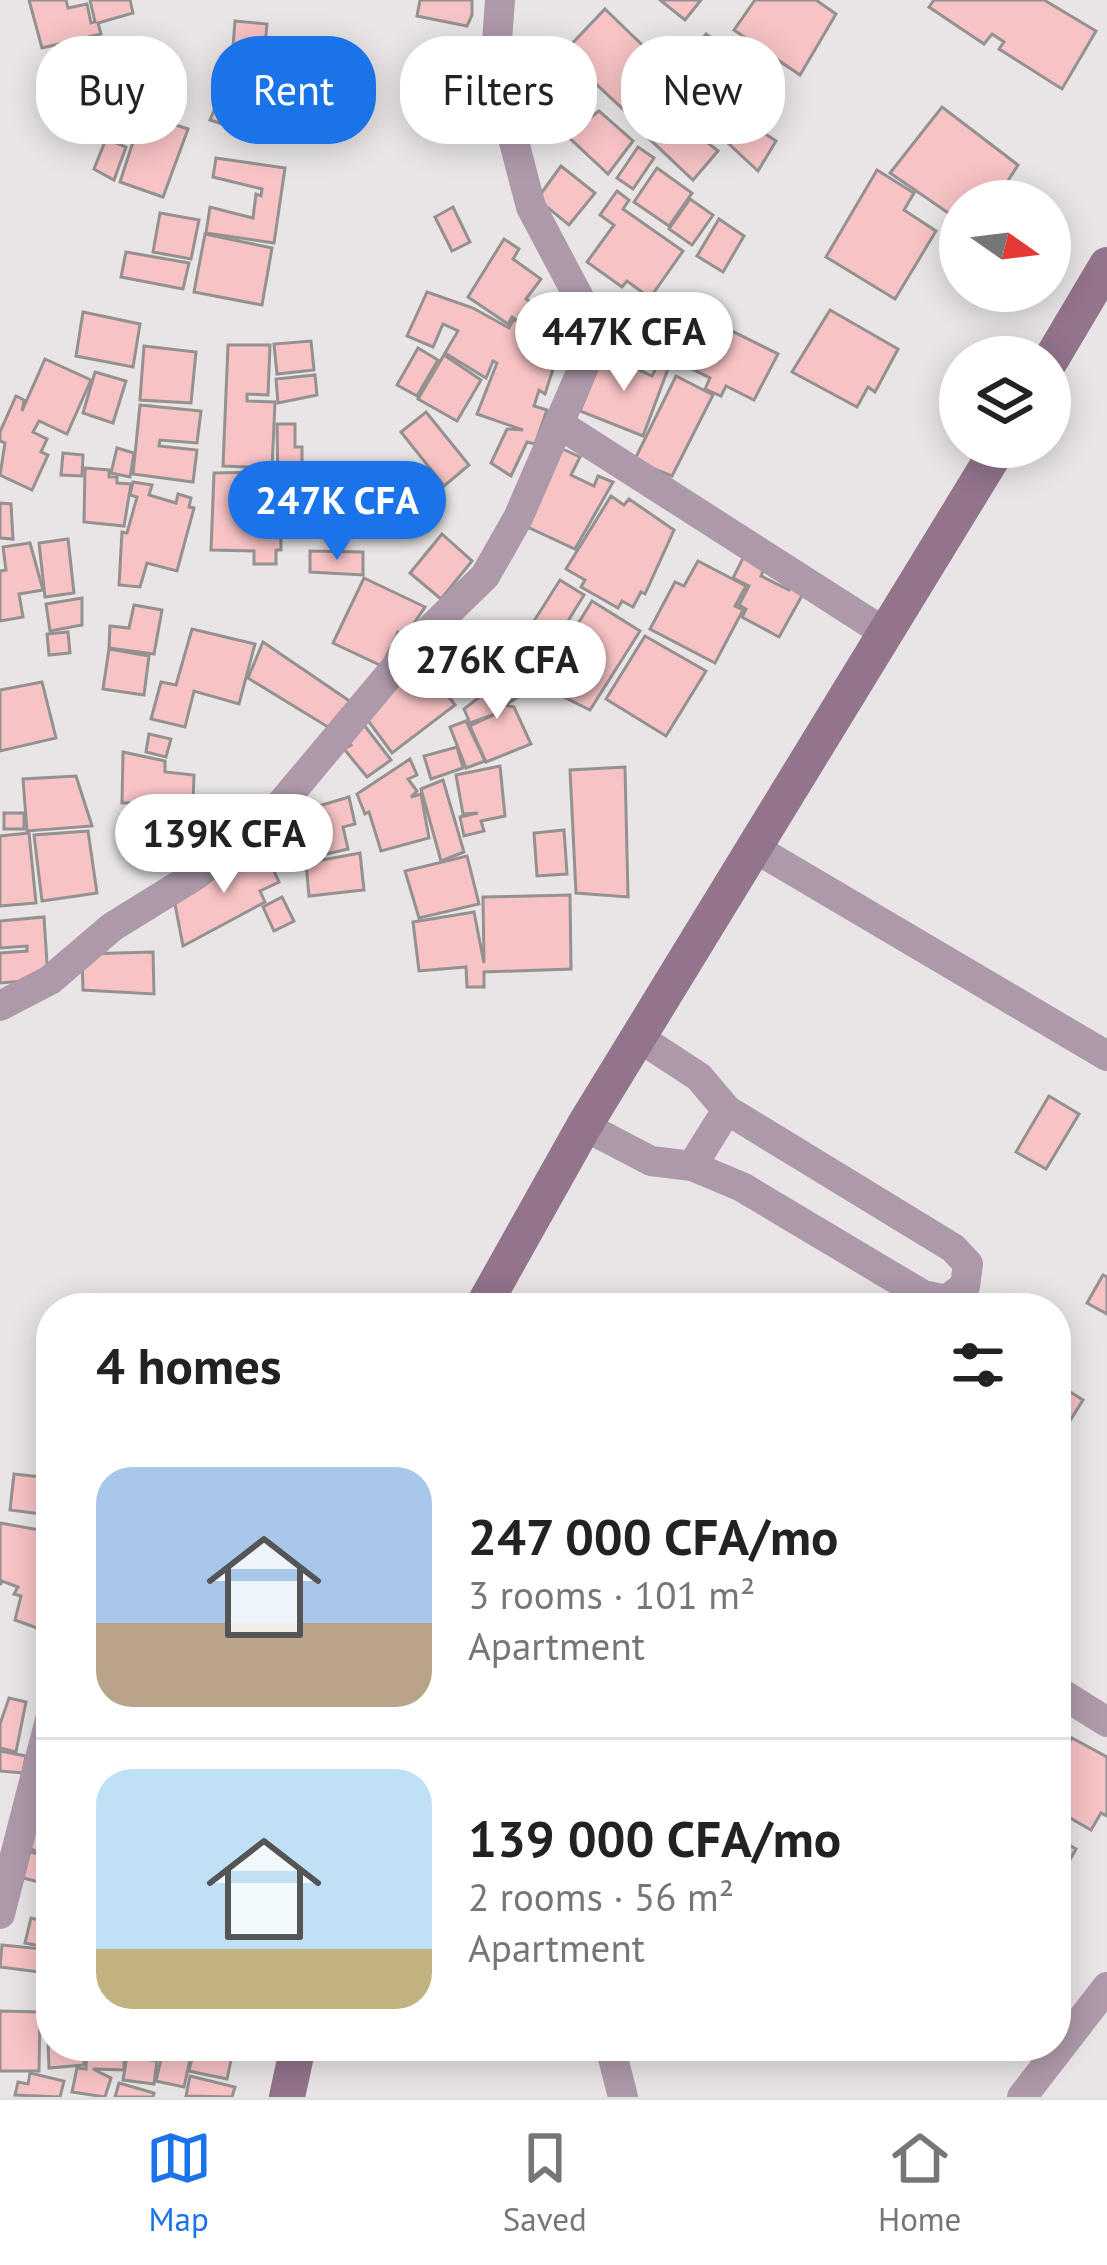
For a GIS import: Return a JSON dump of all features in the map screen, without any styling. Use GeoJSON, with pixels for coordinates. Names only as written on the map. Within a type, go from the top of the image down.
{"type":"FeatureCollection","features":[{"type":"Feature","properties":{"kind":"street"},"geometry":{"type":"LineString","coordinates":[[0,1006],[50,980],[112,927],[196,875],[276,810],[355,712],[485,576],[518,518],[583,368],[584,307],[531,207],[495,69],[500,0]]}},
{"type":"Feature","properties":{"kind":"street"},"geometry":{"type":"LineString","coordinates":[[1065,336],[1107,265]]}},
{"type":"Feature","properties":{"kind":"street"},"geometry":{"type":"LineString","coordinates":[[559,424],[887,634]]}},
{"type":"Feature","properties":{"kind":"street"},"geometry":{"type":"LineString","coordinates":[[490,1293],[584,1126],[986,468]]}},
{"type":"Feature","properties":{"kind":"street"},"geometry":{"type":"LineString","coordinates":[[753,847],[1107,1056]]}},
{"type":"Feature","properties":{"kind":"street"},"geometry":{"type":"LineString","coordinates":[[641,1039],[699,1077],[727,1110],[953,1248],[968,1264],[965,1286],[956,1293]]}},
{"type":"Feature","properties":{"kind":"street"},"geometry":{"type":"LineString","coordinates":[[692,1166],[727,1110]]}},
{"type":"Feature","properties":{"kind":"street"},"geometry":{"type":"LineString","coordinates":[[584,1126],[651,1161],[692,1166],[742,1187],[921,1293]]}},
{"type":"Feature","properties":{"kind":"street"},"geometry":{"type":"LineString","coordinates":[[1071,1699],[1107,1722]]}},
{"type":"Feature","properties":{"kind":"street"},"geometry":{"type":"LineString","coordinates":[[0,1914],[36,1774]]}},
{"type":"Feature","properties":{"kind":"street"},"geometry":{"type":"LineString","coordinates":[[1071,2034],[1107,1987]]}},
{"type":"Feature","properties":{"kind":"street"},"geometry":{"type":"LineString","coordinates":[[287,2097],[295,2061]]}},
{"type":"Feature","properties":{"kind":"street"},"geometry":{"type":"LineString","coordinates":[[614,2061],[623,2097]]}},
{"type":"Feature","properties":{"kind":"street"},"geometry":{"type":"LineString","coordinates":[[1022,2097],[1050,2061]]}},
{"type":"Feature","properties":{"kind":"building"},"geometry":{"type":"Polygon","coordinates":[[[29,0],[66,0],[68,8],[87,4],[91,23],[95,22],[90,0],[130,0],[133,13],[98,23],[101,34],[39,36],[29,0]]]}},
{"type":"Feature","properties":{"kind":"building"},"geometry":{"type":"Polygon","coordinates":[[[420,0],[472,0],[472,15],[467,26],[417,16],[420,0]]]}},
{"type":"Feature","properties":{"kind":"building"},"geometry":{"type":"Polygon","coordinates":[[[660,0],[701,0],[685,20],[660,0]]]}},
{"type":"Feature","properties":{"kind":"building"},"geometry":{"type":"Polygon","coordinates":[[[755,0],[816,0],[836,14],[800,75],[785,65],[785,36],[743,36],[734,30],[755,0]]]}},
{"type":"Feature","properties":{"kind":"building"},"geometry":{"type":"Polygon","coordinates":[[[934,0],[1044,0],[1096,31],[1062,89],[999,49],[1004,42],[992,34],[984,44],[929,7],[934,0]]]}},
{"type":"Feature","properties":{"kind":"building"},"geometry":{"type":"Polygon","coordinates":[[[605,9],[633,36],[621,36],[621,107],[597,85],[597,36],[579,36],[605,9]]]}},
{"type":"Feature","properties":{"kind":"building"},"geometry":{"type":"Polygon","coordinates":[[[235,21],[267,24],[266,36],[234,36],[235,21]]]}},
{"type":"Feature","properties":{"kind":"building"},"geometry":{"type":"Polygon","coordinates":[[[942,107],[1018,165],[1008,180],[939,180],[939,207],[890,173],[942,107]]]}},
{"type":"Feature","properties":{"kind":"building"},"geometry":{"type":"Polygon","coordinates":[[[599,111],[621,130],[621,144],[631,144],[608,174],[576,144],[597,144],[599,111]]]}},
{"type":"Feature","properties":{"kind":"building"},"geometry":{"type":"Polygon","coordinates":[[[104,144],[126,147],[114,180],[94,169],[104,144]]]}},
{"type":"Feature","properties":{"kind":"building"},"geometry":{"type":"Polygon","coordinates":[[[132,144],[182,144],[163,197],[120,182],[132,144]]]}},
{"type":"Feature","properties":{"kind":"building"},"geometry":{"type":"Polygon","coordinates":[[[655,144],[709,144],[718,151],[693,180],[655,144]]]}},
{"type":"Feature","properties":{"kind":"building"},"geometry":{"type":"Polygon","coordinates":[[[729,144],[774,144],[758,171],[729,144]]]}},
{"type":"Feature","properties":{"kind":"building"},"geometry":{"type":"Polygon","coordinates":[[[638,147],[654,158],[633,189],[617,178],[638,147]]]}},
{"type":"Feature","properties":{"kind":"building"},"geometry":{"type":"Polygon","coordinates":[[[216,158],[285,168],[274,243],[206,233],[210,207],[253,218],[256,194],[261,196],[262,189],[213,177],[216,158]]]}},
{"type":"Feature","properties":{"kind":"building"},"geometry":{"type":"Polygon","coordinates":[[[561,166],[595,193],[569,225],[537,199],[561,166]]]}},
{"type":"Feature","properties":{"kind":"building"},"geometry":{"type":"Polygon","coordinates":[[[657,168],[692,193],[669,226],[634,202],[657,168]]]}},
{"type":"Feature","properties":{"kind":"building"},"geometry":{"type":"Polygon","coordinates":[[[877,170],[914,193],[904,210],[936,231],[895,299],[826,257],[877,170]]]}},
{"type":"Feature","properties":{"kind":"building"},"geometry":{"type":"Polygon","coordinates":[[[617,191],[629,200],[623,209],[683,251],[650,298],[627,281],[622,287],[587,262],[614,225],[600,215],[617,191]]]}},
{"type":"Feature","properties":{"kind":"building"},"geometry":{"type":"Polygon","coordinates":[[[690,199],[713,215],[692,245],[669,229],[690,199]]]}},
{"type":"Feature","properties":{"kind":"building"},"geometry":{"type":"Polygon","coordinates":[[[453,207],[470,242],[452,251],[435,217],[453,207]]]}},
{"type":"Feature","properties":{"kind":"building"},"geometry":{"type":"Polygon","coordinates":[[[160,213],[199,220],[191,259],[153,252],[160,213]]]}},
{"type":"Feature","properties":{"kind":"building"},"geometry":{"type":"Polygon","coordinates":[[[719,219],[744,236],[723,272],[697,256],[719,219]]]}},
{"type":"Feature","properties":{"kind":"building"},"geometry":{"type":"Polygon","coordinates":[[[205,234],[272,248],[262,305],[194,292],[205,234]]]}},
{"type":"Feature","properties":{"kind":"building"},"geometry":{"type":"Polygon","coordinates":[[[504,239],[519,249],[513,259],[541,279],[526,299],[533,304],[518,321],[512,317],[508,324],[468,297],[504,239]]]}},
{"type":"Feature","properties":{"kind":"building"},"geometry":{"type":"Polygon","coordinates":[[[126,252],[189,263],[183,289],[121,277],[126,252]]]}},
{"type":"Feature","properties":{"kind":"building"},"geometry":{"type":"Polygon","coordinates":[[[427,292],[473,308],[509,328],[513,320],[565,332],[545,394],[539,390],[534,406],[547,410],[535,444],[527,442],[511,476],[491,463],[507,429],[523,430],[477,414],[497,363],[493,361],[486,378],[445,353],[458,331],[443,324],[433,347],[407,336],[427,292]]]}},
{"type":"Feature","properties":{"kind":"building"},"geometry":{"type":"Polygon","coordinates":[[[710,307],[721,313],[716,323],[778,354],[754,400],[726,386],[721,396],[705,389],[710,378],[678,362],[700,317],[704,319],[710,307]]]}},
{"type":"Feature","properties":{"kind":"building"},"geometry":{"type":"Polygon","coordinates":[[[830,310],[898,349],[875,392],[868,387],[857,407],[792,372],[830,310]]]}},
{"type":"Feature","properties":{"kind":"building"},"geometry":{"type":"Polygon","coordinates":[[[83,312],[140,324],[133,367],[76,356],[83,312]]]}},
{"type":"Feature","properties":{"kind":"building"},"geometry":{"type":"Polygon","coordinates":[[[311,341],[314,370],[277,374],[274,344],[311,341]]]}},
{"type":"Feature","properties":{"kind":"building"},"geometry":{"type":"Polygon","coordinates":[[[228,345],[270,345],[268,395],[247,394],[247,401],[275,402],[272,468],[223,466],[228,345]]]}},
{"type":"Feature","properties":{"kind":"building"},"geometry":{"type":"Polygon","coordinates":[[[144,346],[196,352],[191,403],[140,400],[144,346]]]}},
{"type":"Feature","properties":{"kind":"building"},"geometry":{"type":"Polygon","coordinates":[[[418,348],[438,360],[417,396],[397,385],[418,348]]]}},
{"type":"Feature","properties":{"kind":"building"},"geometry":{"type":"Polygon","coordinates":[[[604,353],[652,376],[658,364],[668,369],[643,436],[580,411],[604,353]]]}},
{"type":"Feature","properties":{"kind":"building"},"geometry":{"type":"Polygon","coordinates":[[[444,355],[481,380],[457,421],[418,399],[444,355]]]}},
{"type":"Feature","properties":{"kind":"building"},"geometry":{"type":"Polygon","coordinates":[[[45,359],[91,380],[67,434],[39,421],[33,432],[47,439],[41,452],[48,455],[32,490],[0,475],[5,443],[0,441],[0,432],[16,396],[24,400],[22,411],[45,359]]]}},
{"type":"Feature","properties":{"kind":"building"},"geometry":{"type":"Polygon","coordinates":[[[95,372],[126,381],[113,423],[83,413],[95,372]]]}},
{"type":"Feature","properties":{"kind":"building"},"geometry":{"type":"Polygon","coordinates":[[[315,375],[317,395],[278,403],[276,379],[315,375]]]}},
{"type":"Feature","properties":{"kind":"building"},"geometry":{"type":"Polygon","coordinates":[[[676,376],[713,395],[672,476],[634,461],[676,376]]]}},
{"type":"Feature","properties":{"kind":"building"},"geometry":{"type":"Polygon","coordinates":[[[140,405],[201,411],[197,443],[160,440],[159,446],[197,450],[193,482],[133,474],[140,405]]]}},
{"type":"Feature","properties":{"kind":"building"},"geometry":{"type":"Polygon","coordinates":[[[426,412],[469,465],[444,486],[401,432],[426,412]]]}},
{"type":"Feature","properties":{"kind":"building"},"geometry":{"type":"Polygon","coordinates":[[[277,424],[295,424],[295,447],[302,447],[302,485],[278,486],[277,424]]]}},
{"type":"Feature","properties":{"kind":"building"},"geometry":{"type":"Polygon","coordinates":[[[558,447],[580,457],[571,475],[594,486],[598,476],[613,482],[575,549],[521,524],[558,447]]]}},
{"type":"Feature","properties":{"kind":"building"},"geometry":{"type":"Polygon","coordinates":[[[117,448],[134,453],[130,477],[111,473],[117,448]]]}},
{"type":"Feature","properties":{"kind":"building"},"geometry":{"type":"Polygon","coordinates":[[[63,453],[83,455],[82,476],[61,475],[63,453]]]}},
{"type":"Feature","properties":{"kind":"building"},"geometry":{"type":"Polygon","coordinates":[[[85,468],[109,470],[109,477],[117,477],[117,483],[131,484],[124,526],[84,522],[85,468]]]}},
{"type":"Feature","properties":{"kind":"building"},"geometry":{"type":"Polygon","coordinates":[[[270,472],[271,497],[280,497],[281,550],[276,550],[276,564],[254,564],[254,551],[211,550],[214,473],[270,472]]]}},
{"type":"Feature","properties":{"kind":"building"},"geometry":{"type":"Polygon","coordinates":[[[133,482],[152,485],[149,495],[176,503],[178,494],[191,498],[189,507],[194,508],[177,571],[147,563],[140,587],[119,585],[122,532],[127,533],[137,497],[130,495],[133,482]]]}},
{"type":"Feature","properties":{"kind":"building"},"geometry":{"type":"Polygon","coordinates":[[[611,496],[624,505],[629,499],[674,530],[645,594],[641,592],[633,607],[622,601],[618,608],[581,587],[585,580],[566,569],[611,496]]]}},
{"type":"Feature","properties":{"kind":"building"},"geometry":{"type":"Polygon","coordinates":[[[0,503],[11,504],[13,539],[0,538],[0,503]]]}},
{"type":"Feature","properties":{"kind":"building"},"geometry":{"type":"Polygon","coordinates":[[[442,534],[472,561],[441,599],[410,573],[442,534]]]}},
{"type":"Feature","properties":{"kind":"building"},"geometry":{"type":"Polygon","coordinates":[[[68,539],[74,593],[45,597],[39,543],[68,539]]]}},
{"type":"Feature","properties":{"kind":"building"},"geometry":{"type":"Polygon","coordinates":[[[30,543],[43,590],[19,594],[23,617],[0,621],[0,571],[6,570],[3,547],[30,543]]]}},
{"type":"Feature","properties":{"kind":"building"},"geometry":{"type":"Polygon","coordinates":[[[310,551],[363,552],[363,575],[310,572],[310,551]]]}},
{"type":"Feature","properties":{"kind":"building"},"geometry":{"type":"Polygon","coordinates":[[[744,556],[765,567],[761,576],[804,592],[779,637],[742,617],[746,609],[739,605],[749,586],[733,578],[744,556]]]}},
{"type":"Feature","properties":{"kind":"building"},"geometry":{"type":"Polygon","coordinates":[[[698,561],[746,586],[735,606],[743,610],[715,663],[650,629],[675,582],[684,586],[698,561]]]}},
{"type":"Feature","properties":{"kind":"building"},"geometry":{"type":"Polygon","coordinates":[[[364,578],[425,607],[405,636],[398,632],[382,666],[333,643],[364,578]]]}},
{"type":"Feature","properties":{"kind":"building"},"geometry":{"type":"Polygon","coordinates":[[[560,580],[584,595],[533,678],[508,662],[560,580]]]}},
{"type":"Feature","properties":{"kind":"building"},"geometry":{"type":"Polygon","coordinates":[[[82,598],[82,625],[50,631],[46,604],[82,598]]]}},
{"type":"Feature","properties":{"kind":"building"},"geometry":{"type":"Polygon","coordinates":[[[592,601],[640,631],[590,710],[540,685],[592,601]]]}},
{"type":"Feature","properties":{"kind":"building"},"geometry":{"type":"Polygon","coordinates":[[[134,605],[162,610],[154,654],[109,648],[110,626],[129,628],[134,605]]]}},
{"type":"Feature","properties":{"kind":"building"},"geometry":{"type":"Polygon","coordinates":[[[192,629],[255,644],[239,704],[194,691],[185,727],[151,719],[161,682],[176,685],[192,629]]]}},
{"type":"Feature","properties":{"kind":"building"},"geometry":{"type":"Polygon","coordinates":[[[68,632],[70,653],[49,655],[47,634],[68,632]]]}},
{"type":"Feature","properties":{"kind":"building"},"geometry":{"type":"Polygon","coordinates":[[[645,636],[706,671],[666,736],[606,699],[645,636]]]}},
{"type":"Feature","properties":{"kind":"building"},"geometry":{"type":"Polygon","coordinates":[[[427,639],[439,655],[427,668],[455,705],[392,753],[361,711],[427,639]]]}},
{"type":"Feature","properties":{"kind":"building"},"geometry":{"type":"Polygon","coordinates":[[[263,642],[351,702],[333,730],[248,678],[263,642]]]}},
{"type":"Feature","properties":{"kind":"building"},"geometry":{"type":"Polygon","coordinates":[[[109,649],[149,656],[144,695],[103,689],[109,649]]]}},
{"type":"Feature","properties":{"kind":"building"},"geometry":{"type":"Polygon","coordinates":[[[508,675],[518,697],[505,705],[514,707],[531,744],[486,762],[470,726],[498,713],[470,723],[464,709],[508,675]]]}},
{"type":"Feature","properties":{"kind":"building"},"geometry":{"type":"Polygon","coordinates":[[[42,682],[56,738],[0,751],[0,690],[42,682]]]}},
{"type":"Feature","properties":{"kind":"building"},"geometry":{"type":"Polygon","coordinates":[[[361,721],[391,760],[367,777],[344,749],[351,745],[343,735],[361,721]]]}},
{"type":"Feature","properties":{"kind":"building"},"geometry":{"type":"Polygon","coordinates":[[[466,721],[485,761],[466,768],[450,727],[466,721]]]}},
{"type":"Feature","properties":{"kind":"building"},"geometry":{"type":"Polygon","coordinates":[[[149,734],[171,739],[166,757],[146,752],[149,734]]]}},
{"type":"Feature","properties":{"kind":"building"},"geometry":{"type":"Polygon","coordinates":[[[457,747],[463,768],[431,779],[424,756],[457,747]]]}},
{"type":"Feature","properties":{"kind":"building"},"geometry":{"type":"Polygon","coordinates":[[[123,752],[165,761],[165,772],[194,775],[193,802],[122,803],[123,752]]]}},
{"type":"Feature","properties":{"kind":"building"},"geometry":{"type":"Polygon","coordinates":[[[410,759],[417,775],[408,779],[417,791],[411,797],[421,794],[429,838],[381,851],[369,812],[365,814],[357,794],[410,759]]]}},
{"type":"Feature","properties":{"kind":"building"},"geometry":{"type":"Polygon","coordinates":[[[500,766],[505,816],[481,821],[484,831],[464,836],[460,817],[478,813],[463,814],[456,775],[500,766]]]}},
{"type":"Feature","properties":{"kind":"building"},"geometry":{"type":"Polygon","coordinates":[[[625,767],[628,897],[576,893],[570,770],[625,767]]]}},
{"type":"Feature","properties":{"kind":"building"},"geometry":{"type":"Polygon","coordinates":[[[76,776],[92,826],[27,831],[23,779],[76,776]]]}},
{"type":"Feature","properties":{"kind":"building"},"geometry":{"type":"Polygon","coordinates":[[[443,780],[464,852],[441,861],[421,789],[443,780]]]}},
{"type":"Feature","properties":{"kind":"building"},"geometry":{"type":"Polygon","coordinates":[[[349,797],[355,824],[343,827],[348,849],[274,866],[265,822],[349,797]]]}},
{"type":"Feature","properties":{"kind":"building"},"geometry":{"type":"Polygon","coordinates":[[[4,813],[24,813],[24,829],[4,829],[4,813]]]}},
{"type":"Feature","properties":{"kind":"building"},"geometry":{"type":"Polygon","coordinates":[[[564,830],[567,874],[537,876],[534,833],[564,830]]]}},
{"type":"Feature","properties":{"kind":"building"},"geometry":{"type":"Polygon","coordinates":[[[88,831],[97,893],[42,901],[34,835],[88,831]]]}},
{"type":"Feature","properties":{"kind":"building"},"geometry":{"type":"Polygon","coordinates":[[[29,833],[36,903],[0,906],[0,836],[29,833]]]}},
{"type":"Feature","properties":{"kind":"building"},"geometry":{"type":"Polygon","coordinates":[[[264,849],[279,882],[260,891],[265,902],[183,946],[174,899],[239,856],[250,871],[243,858],[264,849]]]}},
{"type":"Feature","properties":{"kind":"building"},"geometry":{"type":"Polygon","coordinates":[[[360,853],[364,890],[309,896],[306,863],[360,853]]]}},
{"type":"Feature","properties":{"kind":"building"},"geometry":{"type":"Polygon","coordinates":[[[467,856],[479,904],[419,918],[405,871],[467,856]]]}},
{"type":"Feature","properties":{"kind":"building"},"geometry":{"type":"Polygon","coordinates":[[[570,895],[571,969],[484,972],[484,987],[467,987],[466,967],[419,971],[413,922],[474,912],[484,963],[483,897],[570,895]]]}},
{"type":"Feature","properties":{"kind":"building"},"geometry":{"type":"Polygon","coordinates":[[[282,897],[294,921],[274,931],[263,907],[282,897]]]}},
{"type":"Feature","properties":{"kind":"building"},"geometry":{"type":"Polygon","coordinates":[[[44,917],[48,979],[0,983],[0,953],[27,951],[27,946],[0,948],[0,921],[44,917]]]}},
{"type":"Feature","properties":{"kind":"building"},"geometry":{"type":"Polygon","coordinates":[[[153,952],[154,994],[83,990],[82,954],[153,952]]]}},
{"type":"Feature","properties":{"kind":"building"},"geometry":{"type":"Polygon","coordinates":[[[1049,1096],[1079,1114],[1046,1169],[1016,1152],[1049,1096]]]}},
{"type":"Feature","properties":{"kind":"building"},"geometry":{"type":"Polygon","coordinates":[[[1103,1275],[1107,1277],[1107,1314],[1087,1303],[1103,1275]]]}},
{"type":"Feature","properties":{"kind":"building"},"geometry":{"type":"Polygon","coordinates":[[[1071,1392],[1083,1400],[1071,1419],[1071,1392]]]}},
{"type":"Feature","properties":{"kind":"building"},"geometry":{"type":"Polygon","coordinates":[[[14,1474],[36,1476],[36,1513],[10,1510],[14,1474]]]}},
{"type":"Feature","properties":{"kind":"building"},"geometry":{"type":"Polygon","coordinates":[[[0,1523],[36,1529],[36,1628],[15,1620],[21,1596],[14,1594],[18,1587],[2,1581],[0,1585],[0,1523]]]}},
{"type":"Feature","properties":{"kind":"building"},"geometry":{"type":"Polygon","coordinates":[[[9,1698],[26,1702],[16,1752],[0,1748],[0,1724],[9,1698]]]}},
{"type":"Feature","properties":{"kind":"building"},"geometry":{"type":"Polygon","coordinates":[[[1071,1740],[1107,1757],[1107,1816],[1101,1813],[1091,1830],[1071,1819],[1071,1740]]]}},
{"type":"Feature","properties":{"kind":"building"},"geometry":{"type":"Polygon","coordinates":[[[0,1751],[26,1756],[23,1773],[0,1771],[0,1751]]]}},
{"type":"Feature","properties":{"kind":"building"},"geometry":{"type":"Polygon","coordinates":[[[36,1820],[36,1851],[29,1849],[36,1820]]]}},
{"type":"Feature","properties":{"kind":"building"},"geometry":{"type":"Polygon","coordinates":[[[22,1850],[36,1853],[36,1881],[15,1876],[22,1850]]]}},
{"type":"Feature","properties":{"kind":"building"},"geometry":{"type":"Polygon","coordinates":[[[31,1918],[36,1919],[36,1945],[25,1943],[31,1918]]]}},
{"type":"Feature","properties":{"kind":"building"},"geometry":{"type":"Polygon","coordinates":[[[2,1945],[36,1948],[36,1972],[0,1967],[2,1945]]]}},
{"type":"Feature","properties":{"kind":"building"},"geometry":{"type":"Polygon","coordinates":[[[0,2011],[36,2012],[39,2071],[0,2071],[0,2011]]]}},
{"type":"Feature","properties":{"kind":"building"},"geometry":{"type":"Polygon","coordinates":[[[49,2061],[84,2061],[84,2065],[49,2068],[49,2061]]]}},
{"type":"Feature","properties":{"kind":"building"},"geometry":{"type":"Polygon","coordinates":[[[86,2061],[124,2061],[124,2070],[93,2069],[111,2078],[105,2097],[72,2092],[77,2068],[86,2069],[86,2061]]]}},
{"type":"Feature","properties":{"kind":"building"},"geometry":{"type":"Polygon","coordinates":[[[126,2061],[157,2061],[154,2084],[123,2080],[126,2061]]]}},
{"type":"Feature","properties":{"kind":"building"},"geometry":{"type":"Polygon","coordinates":[[[161,2061],[190,2061],[184,2087],[156,2081],[161,2061]]]}},
{"type":"Feature","properties":{"kind":"building"},"geometry":{"type":"Polygon","coordinates":[[[191,2061],[231,2061],[227,2079],[189,2071],[191,2061]]]}},
{"type":"Feature","properties":{"kind":"building"},"geometry":{"type":"Polygon","coordinates":[[[30,2073],[64,2081],[60,2097],[15,2095],[18,2082],[28,2084],[30,2073]]]}},
{"type":"Feature","properties":{"kind":"building"},"geometry":{"type":"Polygon","coordinates":[[[190,2076],[235,2087],[232,2097],[186,2096],[190,2076]]]}},
{"type":"Feature","properties":{"kind":"building"},"geometry":{"type":"Polygon","coordinates":[[[119,2083],[154,2093],[153,2097],[115,2097],[119,2083]]]}}]}
